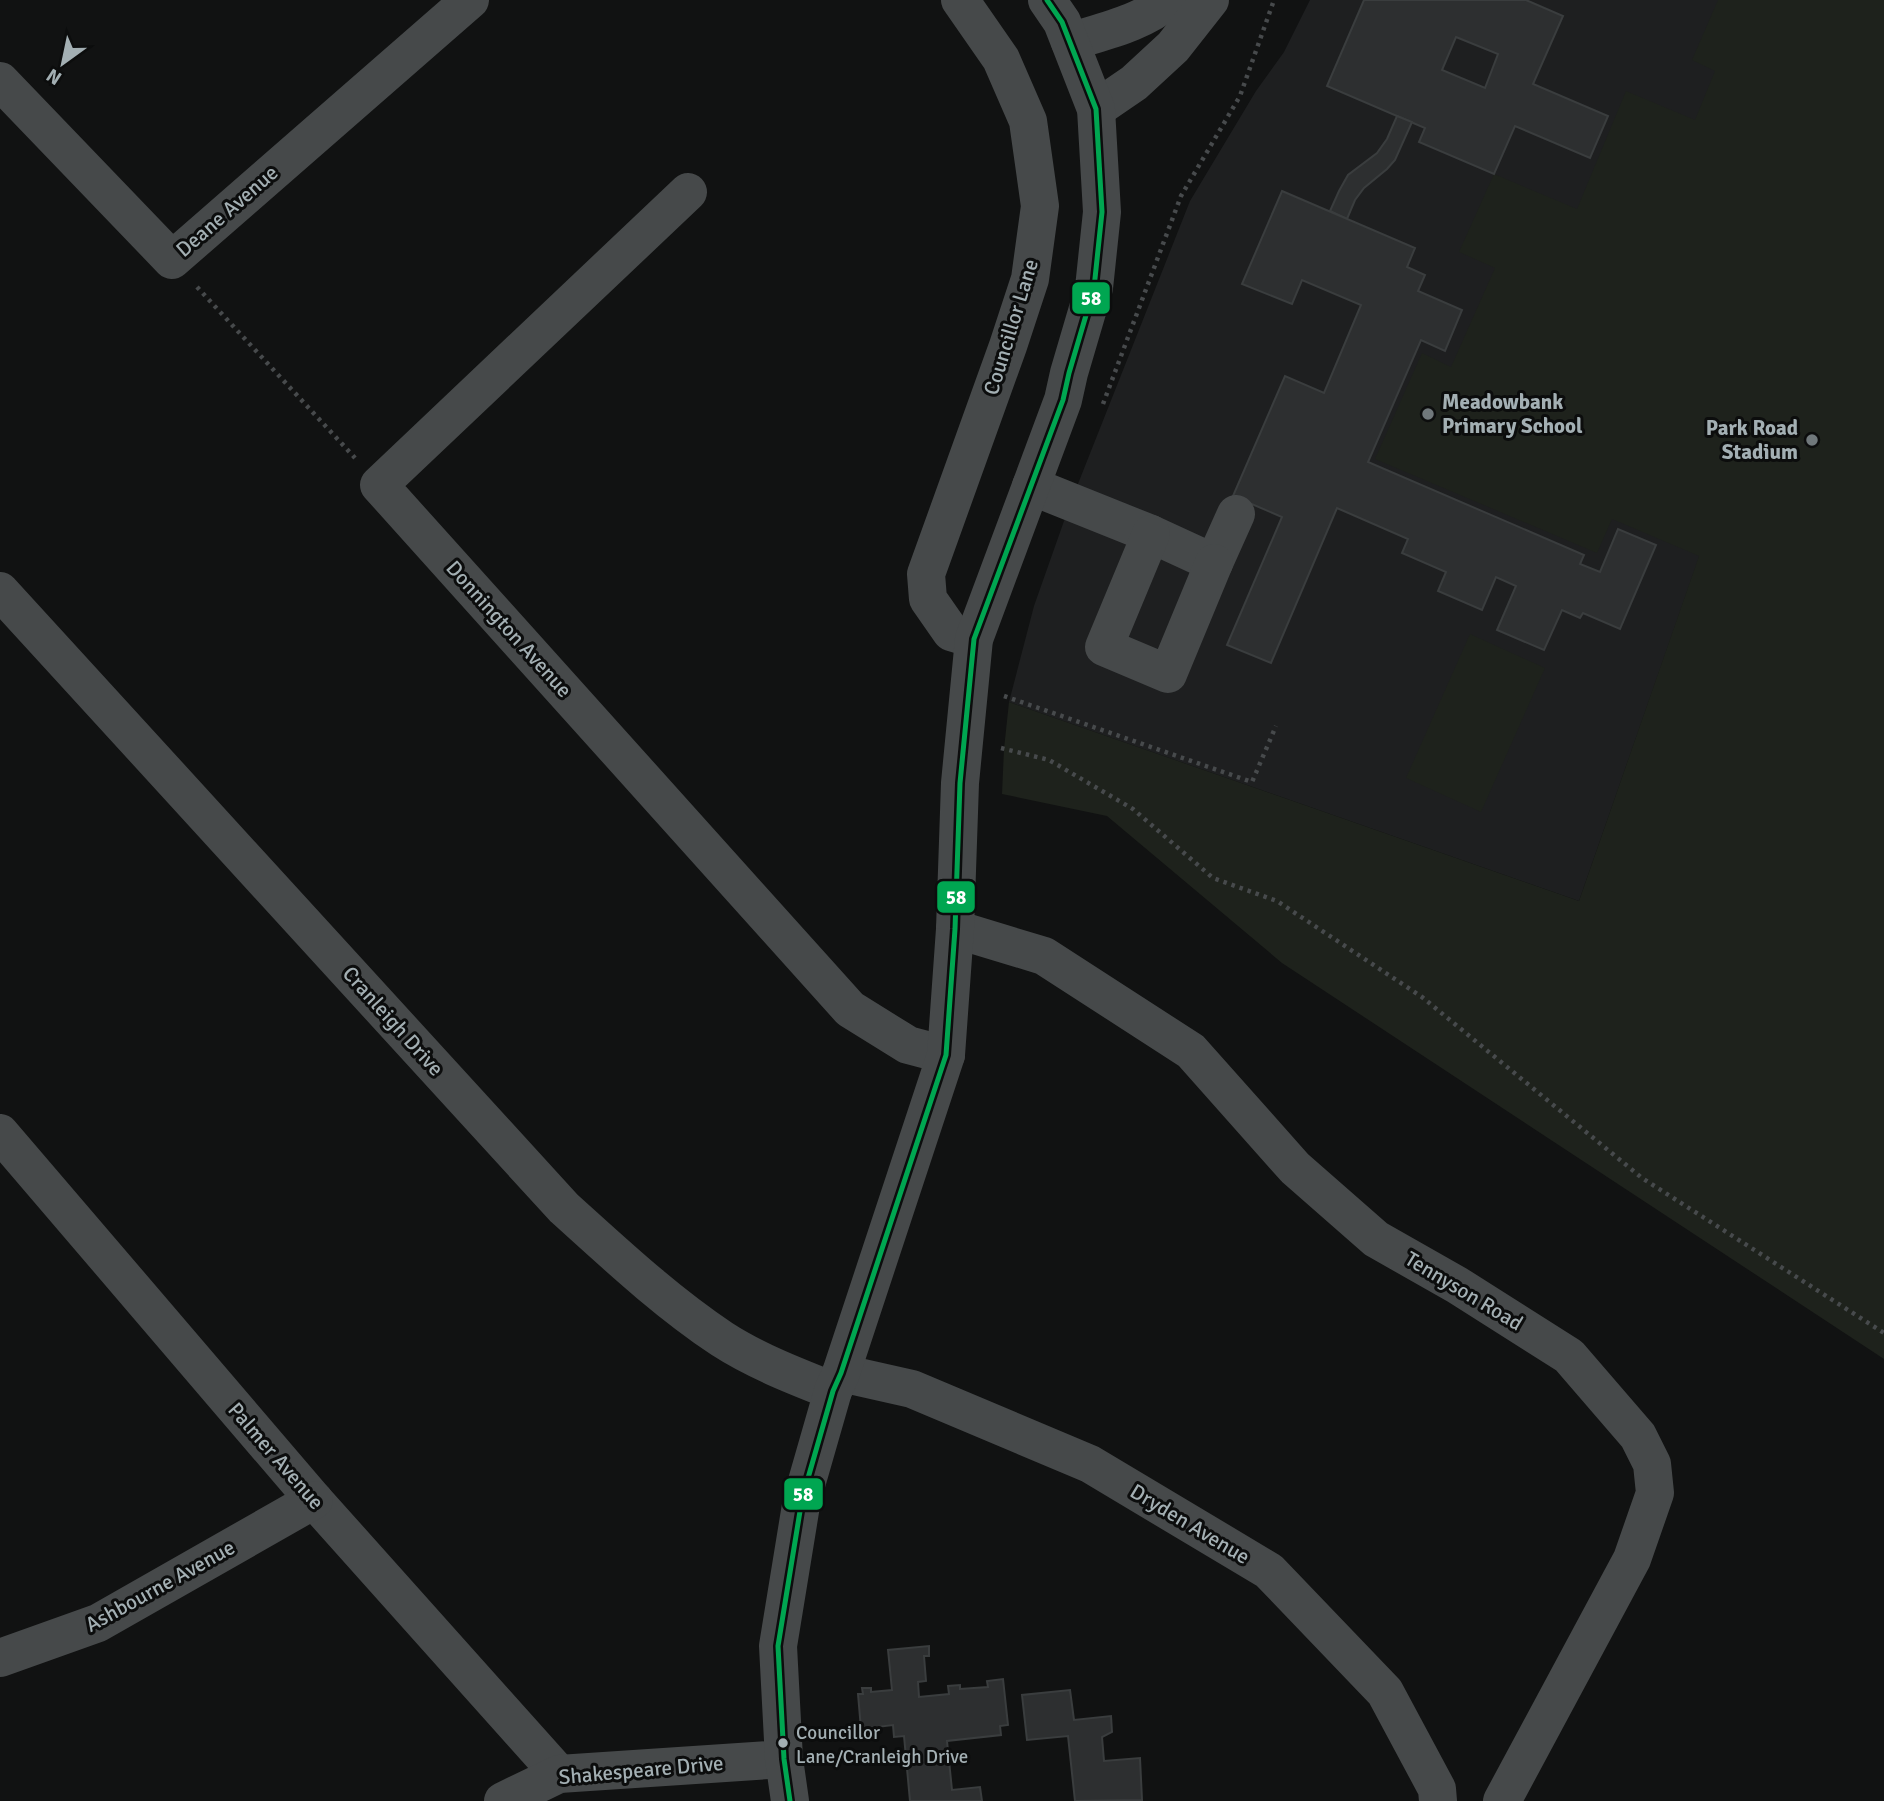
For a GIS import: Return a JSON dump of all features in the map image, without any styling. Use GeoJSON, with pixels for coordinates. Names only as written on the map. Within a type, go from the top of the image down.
{"type":"FeatureCollection","features":[{"type":"Feature","properties":{"kind":"street","name":"Deane Avenue"},"geometry":{"type":"LineString","coordinates":[[0,81],[172,260],[470,0]]}},
{"type":"Feature","properties":{"kind":"street","name":"Councillor Lane"},"geometry":{"type":"LineString","coordinates":[[960,0],[1001,59],[1028,121],[1040,206],[1030,279],[1002,365],[926,574],[928,599],[951,632],[974,639]]}},
{"type":"Feature","properties":{"kind":"street"},"geometry":{"type":"LineString","coordinates":[[790,1801],[784,1759],[778,1646],[802,1499],[837,1382],[946,1055],[955,929],[960,783],[974,639],[1063,400],[1094,288],[1102,212],[1096,109],[1059,16],[1047,0]]}},
{"type":"Feature","properties":{"kind":"street"},"geometry":{"type":"LineString","coordinates":[[1070,42],[1156,11],[1169,0]]}},
{"type":"Feature","properties":{"kind":"street"},"geometry":{"type":"LineString","coordinates":[[1096,109],[1134,83],[1173,47],[1210,0]]}},
{"type":"Feature","properties":{"kind":"street"},"geometry":{"type":"LineString","coordinates":[[379,485],[688,192]]}},
{"type":"Feature","properties":{"kind":"street","name":"Donnington Avenue"},"geometry":{"type":"LineString","coordinates":[[379,485],[850,1009],[908,1045],[946,1055]]}},
{"type":"Feature","properties":{"kind":"street"},"geometry":{"type":"LineString","coordinates":[[1031,486],[1151,534],[1214,563]]}},
{"type":"Feature","properties":{"kind":"street"},"geometry":{"type":"LineString","coordinates":[[1151,534],[1104,647],[1168,674],[1236,514]]}},
{"type":"Feature","properties":{"kind":"street","name":"Cranleigh Drive"},"geometry":{"type":"LineString","coordinates":[[1,593],[564,1208],[641,1278],[722,1339],[772,1367],[837,1382]]}},
{"type":"Feature","properties":{"kind":"street","name":"Tennyson Road"},"geometry":{"type":"LineString","coordinates":[[955,929],[1044,956],[1191,1051],[1295,1168],[1376,1239],[1457,1285],[1569,1356],[1638,1436],[1652,1464],[1655,1493],[1632,1559],[1502,1801]]}},
{"type":"Feature","properties":{"kind":"street","name":"Palmer Avenue"},"geometry":{"type":"LineString","coordinates":[[0,1133],[314,1500],[559,1774]]}},
{"type":"Feature","properties":{"kind":"street","name":"Dryden Avenue"},"geometry":{"type":"LineString","coordinates":[[837,1382],[912,1389],[1090,1464],[1269,1571],[1385,1692],[1437,1789],[1438,1801]]}},
{"type":"Feature","properties":{"kind":"street","name":"Ashbourne Avenue"},"geometry":{"type":"LineString","coordinates":[[0,1658],[98,1623],[314,1500]]}},
{"type":"Feature","properties":{"kind":"street","name":"Shakespeare Drive"},"geometry":{"type":"LineString","coordinates":[[503,1801],[559,1774],[784,1759]]}},
{"type":"Feature","properties":{"kind":"path"},"geometry":{"type":"LineString","coordinates":[[1063,400],[1099,415],[1181,196],[1240,96],[1274,0]]}},
{"type":"Feature","properties":{"kind":"path"},"geometry":{"type":"LineString","coordinates":[[172,260],[379,485]]}},
{"type":"Feature","properties":{"kind":"path"},"geometry":{"type":"LineString","coordinates":[[969,687],[1010,697],[1252,782],[1276,726]]}},
{"type":"Feature","properties":{"kind":"path"},"geometry":{"type":"LineString","coordinates":[[964,740],[1049,760],[1133,809],[1213,878],[1277,901],[1422,997],[1642,1178],[1884,1333]]}},
{"type":"Feature","properties":{"kind":"shaded area","name":"Meadowbank Primary School"},"geometry":{"type":"Polygon","coordinates":[[[1310,0],[1884,0],[1884,28],[1579,901],[1009,702],[1034,606],[1070,504],[1190,201],[1256,91],[1284,52],[1310,0]]]}},
{"type":"Feature","properties":{"kind":"shaded area"},"geometry":{"type":"Polygon","coordinates":[[[1718,0],[1884,0],[1884,1359],[1282,963],[1107,816],[1002,794],[1009,702],[1579,901],[1699,556],[1612,519],[1597,553],[1375,459],[1422,353],[1451,367],[1495,268],[1459,252],[1494,174],[1577,209],[1626,91],[1695,120],[1715,71],[1692,60],[1718,0]]]}},
{"type":"Feature","properties":{"kind":"shaded area"},"geometry":{"type":"Polygon","coordinates":[[[1470,634],[1545,668],[1481,812],[1406,778],[1470,634]]]}},
{"type":"Feature","properties":{"kind":"building"},"geometry":{"type":"Polygon","coordinates":[[[1364,0],[1526,0],[1563,16],[1533,84],[1608,116],[1590,158],[1515,126],[1494,174],[1419,142],[1425,128],[1327,86],[1364,0]],[[1456,37],[1442,70],[1485,88],[1498,54],[1456,37]]]}},
{"type":"Feature","properties":{"kind":"building"},"geometry":{"type":"Polygon","coordinates":[[[1397,116],[1412,122],[1395,160],[1364,188],[1355,200],[1347,219],[1330,211],[1348,175],[1377,153],[1387,139],[1397,116]]]}},
{"type":"Feature","properties":{"kind":"building"},"geometry":{"type":"Polygon","coordinates":[[[1282,191],[1415,248],[1407,267],[1425,275],[1418,291],[1462,310],[1445,351],[1421,340],[1368,462],[1584,555],[1580,564],[1600,572],[1618,529],[1656,545],[1620,629],[1583,613],[1580,618],[1562,610],[1544,650],[1497,630],[1516,586],[1496,577],[1482,610],[1438,591],[1446,572],[1402,553],[1408,539],[1337,508],[1271,663],[1227,645],[1282,517],[1233,496],[1285,376],[1324,393],[1361,305],[1302,280],[1292,304],[1242,284],[1282,191]]]}},
{"type":"Feature","properties":{"kind":"building"},"geometry":{"type":"Polygon","coordinates":[[[929,1646],[929,1656],[924,1656],[926,1681],[918,1682],[919,1697],[949,1694],[948,1686],[960,1685],[960,1689],[988,1687],[987,1681],[1003,1679],[1008,1725],[1000,1726],[1001,1735],[947,1741],[952,1790],[980,1787],[982,1801],[910,1801],[904,1736],[894,1737],[893,1725],[861,1729],[858,1694],[863,1694],[862,1688],[871,1688],[871,1692],[892,1690],[888,1650],[929,1646]]]}},
{"type":"Feature","properties":{"kind":"building"},"geometry":{"type":"Polygon","coordinates":[[[1070,1690],[1074,1720],[1111,1716],[1112,1732],[1102,1737],[1104,1761],[1140,1758],[1142,1800],[1075,1801],[1068,1736],[1027,1740],[1022,1695],[1070,1690]]]}},
{"type":"Feature","properties":{"kind":"transit line","name":"58"},"geometry":{"type":"LineString","coordinates":[[790,1801],[784,1759],[778,1646],[802,1499],[833,1391],[946,1055],[955,929],[960,783],[974,639],[1063,400],[1094,288],[1102,212],[1096,109],[1062,22],[1047,0]]}},
{"type":"Feature","properties":{"kind":"place","name":"Meadowbank Primary School"},"geometry":{"type":"Point","coordinates":[1428,414]}},
{"type":"Feature","properties":{"kind":"place","name":"Park Road Stadium"},"geometry":{"type":"Point","coordinates":[1812,440]}},
{"type":"Feature","properties":{"kind":"place","name":"Councillor Lane/Cranleigh Drive"},"geometry":{"type":"Point","coordinates":[783,1743]}}]}
